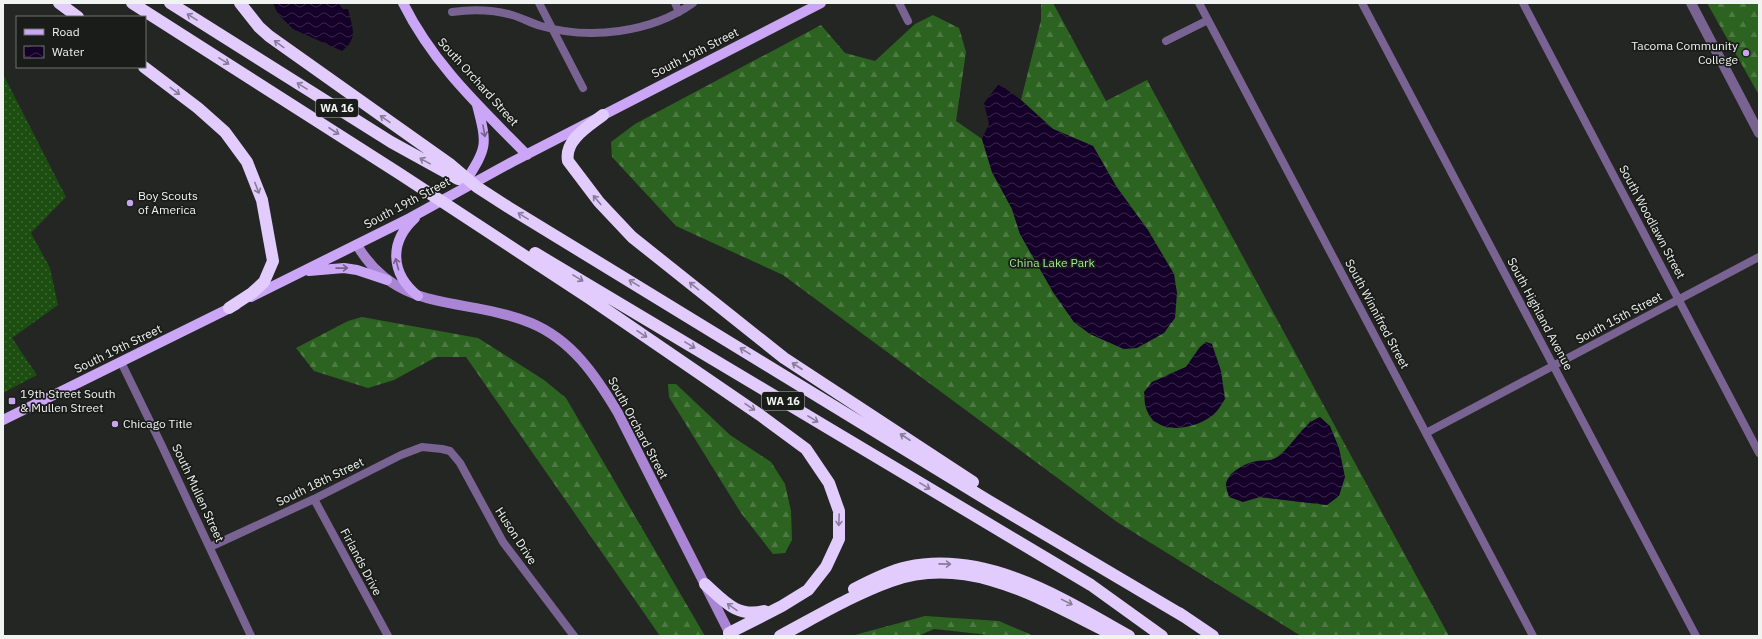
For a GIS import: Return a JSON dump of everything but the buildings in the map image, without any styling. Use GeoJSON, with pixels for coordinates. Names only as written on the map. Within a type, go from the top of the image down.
{"type":"FeatureCollection","features":[{"type":"Feature","properties":{"kind":"highway"},"geometry":{"type":"LineString","coordinates":[[59,3],[77,16]]}},
{"type":"Feature","properties":{"kind":"highway","name":"WA 16"},"geometry":{"type":"LineString","coordinates":[[132,3],[400,174],[1091,585],[1162,636]]}},
{"type":"Feature","properties":{"kind":"highway","name":"WA 16"},"geometry":{"type":"LineString","coordinates":[[170,3],[391,142],[508,207],[988,501],[1186,617],[1214,636]]}},
{"type":"Feature","properties":{"kind":"highway"},"geometry":{"type":"LineString","coordinates":[[240,3],[259,27],[269,36],[508,207]]}},
{"type":"Feature","properties":{"kind":"highway"},"geometry":{"type":"LineString","coordinates":[[145,68],[198,108],[225,132],[247,162],[262,200],[274,261],[268,276],[258,288],[229,308]]}},
{"type":"Feature","properties":{"kind":"highway"},"geometry":{"type":"LineString","coordinates":[[603,115],[578,135],[569,146],[567,155],[568,161],[579,178],[599,202],[632,237],[784,358],[1044,529],[1186,617]]}},
{"type":"Feature","properties":{"kind":"highway"},"geometry":{"type":"LineString","coordinates":[[400,174],[590,298],[760,415],[806,449],[830,483],[839,511],[838,539],[826,567],[808,590],[730,634]]}},
{"type":"Feature","properties":{"kind":"highway"},"geometry":{"type":"LineString","coordinates":[[809,621],[833,599],[875,578],[907,567],[944,563],[991,569],[1020,580],[1086,611],[1129,636]]}},
{"type":"Feature","properties":{"kind":"highway"},"geometry":{"type":"LineString","coordinates":[[780,636],[861,594],[892,580],[926,573],[959,573],[976,575],[1011,586],[1116,636]]}},
{"type":"Feature","properties":{"kind":"highway"},"geometry":{"type":"LineString","coordinates":[[704,584],[735,610],[753,614],[782,606]]}},
{"type":"Feature","properties":{"kind":"main road","name":"South Orchard Street"},"geometry":{"type":"LineString","coordinates":[[403,3],[428,46],[477,105],[527,154]]}},
{"type":"Feature","properties":{"kind":"main road","name":"South 19th Street"},"geometry":{"type":"LineString","coordinates":[[3,420],[411,219],[461,189],[527,154],[821,3]]}},
{"type":"Feature","properties":{"kind":"main road"},"geometry":{"type":"LineString","coordinates":[[461,189],[484,149],[485,138],[477,105]]}},
{"type":"Feature","properties":{"kind":"main road"},"geometry":{"type":"LineString","coordinates":[[411,219],[399,238],[395,251],[400,274],[407,286],[418,296]]}},
{"type":"Feature","properties":{"kind":"main road","name":"South Orchard Street"},"geometry":{"type":"LineString","coordinates":[[357,245],[366,260],[387,280],[399,288],[418,296],[496,312],[531,323],[558,339],[576,354],[598,381],[618,413],[730,634]]}},
{"type":"Feature","properties":{"kind":"main road"},"geometry":{"type":"LineString","coordinates":[[303,271],[344,268],[357,270],[387,280]]}},
{"type":"Feature","properties":{"kind":"street"},"geometry":{"type":"LineString","coordinates":[[539,3],[583,88]]}},
{"type":"Feature","properties":{"kind":"street"},"geometry":{"type":"LineString","coordinates":[[674,3],[679,12]]}},
{"type":"Feature","properties":{"kind":"street"},"geometry":{"type":"LineString","coordinates":[[452,12],[469,10],[496,11],[542,27],[596,33],[649,25],[679,12],[693,3]]}},
{"type":"Feature","properties":{"kind":"street"},"geometry":{"type":"LineString","coordinates":[[899,3],[908,20]]}},
{"type":"Feature","properties":{"kind":"street","name":"South Winnifred Street"},"geometry":{"type":"LineString","coordinates":[[1199,3],[1533,636]]}},
{"type":"Feature","properties":{"kind":"street","name":"South Highland Avenue"},"geometry":{"type":"LineString","coordinates":[[1362,3],[1696,636]]}},
{"type":"Feature","properties":{"kind":"street","name":"South Woodlawn Street"},"geometry":{"type":"LineString","coordinates":[[1523,3],[1759,453]]}},
{"type":"Feature","properties":{"kind":"street"},"geometry":{"type":"LineString","coordinates":[[1690,3],[1759,133]]}},
{"type":"Feature","properties":{"kind":"street"},"geometry":{"type":"LineString","coordinates":[[1166,41],[1208,20]]}},
{"type":"Feature","properties":{"kind":"street","name":"South 15th Street"},"geometry":{"type":"LineString","coordinates":[[1426,433],[1554,367],[1759,257]]}},
{"type":"Feature","properties":{"kind":"street","name":"South Mullen Street"},"geometry":{"type":"LineString","coordinates":[[121,362],[210,547],[250,636]]}},
{"type":"Feature","properties":{"kind":"street","name":"South 18th Street"},"geometry":{"type":"LineString","coordinates":[[210,547],[314,499],[402,455],[422,447],[442,449]]}},
{"type":"Feature","properties":{"kind":"street","name":"Huson Drive"},"geometry":{"type":"LineString","coordinates":[[442,449],[450,451],[460,463],[503,542],[574,636]]}},
{"type":"Feature","properties":{"kind":"street","name":"Firlands Drive"},"geometry":{"type":"LineString","coordinates":[[314,499],[388,636]]}},
{"type":"Feature","properties":{"kind":"green space","name":"China Lake Park"},"geometry":{"type":"Polygon","coordinates":[[[1041,3],[1053,3],[1106,101],[1147,80],[1449,636],[1301,636],[1117,522],[783,275],[676,226],[612,157],[611,142],[635,124],[821,25],[845,53],[875,61],[915,24],[933,15],[959,28],[966,52],[956,121],[982,139],[992,172],[1012,209],[1020,234],[1053,292],[1074,322],[1090,334],[1124,349],[1116,186],[1093,146],[1053,129],[1021,100],[1041,20],[1041,3]],[[1200,347],[1186,367],[1167,375],[1146,408],[1153,421],[1168,428],[1200,347]],[[1311,420],[1292,444],[1280,455],[1269,461],[1256,461],[1260,497],[1327,505],[1311,420]]]}},
{"type":"Feature","properties":{"kind":"green space","name":"Tacoma Community College"},"geometry":{"type":"Polygon","coordinates":[[[1707,3],[1759,3],[1759,95],[1707,3]]]}},
{"type":"Feature","properties":{"kind":"green space"},"geometry":{"type":"Polygon","coordinates":[[[3,74],[66,197],[31,233],[50,268],[58,305],[12,338],[37,375],[3,393],[3,74]]]}},
{"type":"Feature","properties":{"kind":"green space"},"geometry":{"type":"Polygon","coordinates":[[[362,317],[478,338],[544,380],[566,398],[705,636],[660,636],[466,357],[436,357],[394,380],[368,388],[314,371],[296,348],[348,321],[362,317]]]}},
{"type":"Feature","properties":{"kind":"green space"},"geometry":{"type":"Polygon","coordinates":[[[668,384],[676,384],[730,435],[771,462],[785,484],[791,511],[792,540],[785,553],[773,554],[741,513],[669,397],[668,384]]]}},
{"type":"Feature","properties":{"kind":"green space"},"geometry":{"type":"Polygon","coordinates":[[[925,616],[999,621],[1034,636],[998,636],[934,629],[918,636],[851,636],[925,616]]]}},
{"type":"Feature","properties":{"kind":"water"},"geometry":{"type":"Polygon","coordinates":[[[273,3],[338,3],[343,9],[348,9],[353,32],[351,41],[342,51],[293,29],[278,14],[273,3]]]}},
{"type":"Feature","properties":{"kind":"water"},"geometry":{"type":"Polygon","coordinates":[[[999,84],[1021,100],[1053,129],[1093,146],[1116,186],[1148,230],[1174,274],[1177,293],[1175,318],[1164,333],[1137,348],[1124,349],[1090,334],[1074,322],[1053,292],[1020,234],[1012,209],[992,172],[982,139],[989,124],[984,103],[999,84]]]}},
{"type":"Feature","properties":{"kind":"water"},"geometry":{"type":"Polygon","coordinates":[[[1206,342],[1212,344],[1221,371],[1225,399],[1214,414],[1197,424],[1177,428],[1167,427],[1158,423],[1151,417],[1146,408],[1144,392],[1152,382],[1186,367],[1200,347],[1206,342]]]}},
{"type":"Feature","properties":{"kind":"water"},"geometry":{"type":"Polygon","coordinates":[[[1320,417],[1330,426],[1339,448],[1345,477],[1339,496],[1327,505],[1260,497],[1243,502],[1229,497],[1226,485],[1227,480],[1233,472],[1257,461],[1274,459],[1288,447],[1308,425],[1320,417]]]}},
{"type":"Feature","properties":{"kind":"place","name":"Tacoma Community College"},"geometry":{"type":"Point","coordinates":[1746,53]}},
{"type":"Feature","properties":{"kind":"place","name":"Boy Scouts of America"},"geometry":{"type":"Point","coordinates":[130,203]}},
{"type":"Feature","properties":{"kind":"place","name":"19th Street South & Mullen Street"},"geometry":{"type":"Point","coordinates":[12,401]}},
{"type":"Feature","properties":{"kind":"place","name":"Chicago Title"},"geometry":{"type":"Point","coordinates":[115,424]}}]}
